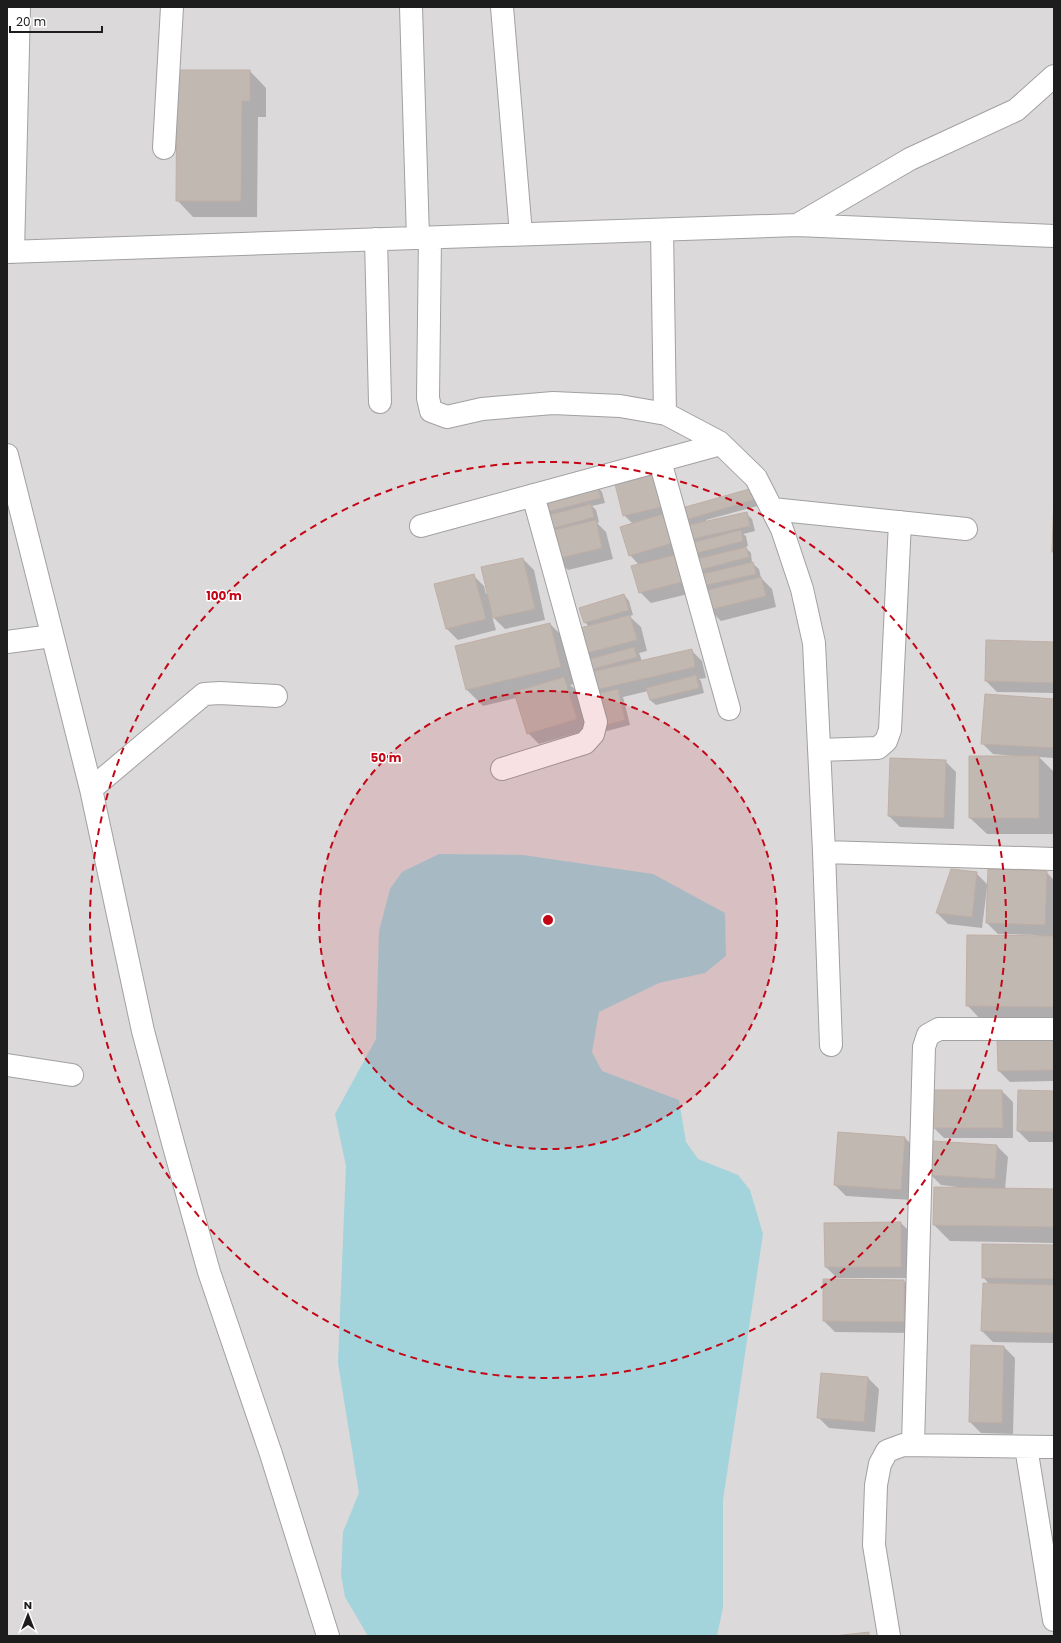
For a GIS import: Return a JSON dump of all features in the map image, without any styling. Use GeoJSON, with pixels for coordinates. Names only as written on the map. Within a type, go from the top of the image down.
{"type":"FeatureCollection","features":[{"type":"Feature","properties":{"kind":"street"},"geometry":{"type":"LineString","coordinates":[[19,7],[13,53],[10,252],[797,224],[1054,236]]}},
{"type":"Feature","properties":{"kind":"street"},"geometry":{"type":"LineString","coordinates":[[164,148],[172,7]]}},
{"type":"Feature","properties":{"kind":"street"},"geometry":{"type":"LineString","coordinates":[[410,7],[424,238],[428,398],[431,411],[447,417],[482,409],[553,403],[620,406],[665,414],[721,444],[756,478],[782,529],[802,589],[814,643],[831,1045]]}},
{"type":"Feature","properties":{"kind":"street"},"geometry":{"type":"LineString","coordinates":[[502,7],[521,234]]}},
{"type":"Feature","properties":{"kind":"street"},"geometry":{"type":"LineString","coordinates":[[797,224],[910,159],[1016,110],[1054,76]]}},
{"type":"Feature","properties":{"kind":"street"},"geometry":{"type":"LineString","coordinates":[[662,230],[665,414]]}},
{"type":"Feature","properties":{"kind":"street"},"geometry":{"type":"LineString","coordinates":[[376,239],[380,402]]}},
{"type":"Feature","properties":{"kind":"street"},"geometry":{"type":"LineString","coordinates":[[421,526],[721,444]]}},
{"type":"Feature","properties":{"kind":"street"},"geometry":{"type":"LineString","coordinates":[[7,455],[91,789],[142,1031],[209,1272],[271,1454],[328,1636]]}},
{"type":"Feature","properties":{"kind":"street"},"geometry":{"type":"LineString","coordinates":[[660,461],[729,708]]}},
{"type":"Feature","properties":{"kind":"street"},"geometry":{"type":"LineString","coordinates":[[502,769],[585,743],[593,734],[596,722],[533,495]]}},
{"type":"Feature","properties":{"kind":"street"},"geometry":{"type":"LineString","coordinates":[[772,509],[966,529]]}},
{"type":"Feature","properties":{"kind":"street"},"geometry":{"type":"LineString","coordinates":[[819,750],[878,748],[886,742],[890,730],[900,522]]}},
{"type":"Feature","properties":{"kind":"street"},"geometry":{"type":"LineString","coordinates":[[7,642],[52,636]]}},
{"type":"Feature","properties":{"kind":"street"},"geometry":{"type":"LineString","coordinates":[[91,789],[204,694],[220,693],[276,696]]}},
{"type":"Feature","properties":{"kind":"street"},"geometry":{"type":"LineString","coordinates":[[824,852],[1054,859]]}},
{"type":"Feature","properties":{"kind":"street"},"geometry":{"type":"LineString","coordinates":[[913,1445],[924,1047],[928,1035],[939,1029],[1054,1030]]}},
{"type":"Feature","properties":{"kind":"street"},"geometry":{"type":"LineString","coordinates":[[7,1065],[72,1075]]}},
{"type":"Feature","properties":{"kind":"street"},"geometry":{"type":"LineString","coordinates":[[889,1636],[874,1545],[876,1485],[880,1464],[887,1451],[903,1445],[1054,1447]]}},
{"type":"Feature","properties":{"kind":"street"},"geometry":{"type":"LineString","coordinates":[[1026,1447],[1054,1620]]}},
{"type":"Feature","properties":{"kind":"shaded area"},"geometry":{"type":"Polygon","coordinates":[[[7,7],[1054,7],[1054,1636],[7,1636],[7,7]]]}},
{"type":"Feature","properties":{"kind":"water"},"geometry":{"type":"Polygon","coordinates":[[[439,854],[523,855],[653,874],[725,913],[726,956],[705,973],[659,983],[599,1012],[592,1052],[602,1071],[679,1100],[686,1142],[698,1159],[738,1175],[750,1190],[763,1234],[723,1500],[723,1607],[717,1636],[368,1636],[345,1597],[341,1575],[343,1532],[359,1493],[338,1363],[346,1166],[335,1114],[376,1039],[379,931],[390,889],[402,872],[439,854]]]}},
{"type":"Feature","properties":{"kind":"building"},"geometry":{"type":"Polygon","coordinates":[[[177,70],[250,70],[250,101],[242,101],[241,201],[176,201],[177,70]]]}},
{"type":"Feature","properties":{"kind":"building"},"geometry":{"type":"Polygon","coordinates":[[[654,475],[662,507],[623,516],[615,484],[654,475]]]}},
{"type":"Feature","properties":{"kind":"building"},"geometry":{"type":"Polygon","coordinates":[[[597,485],[601,498],[546,512],[543,498],[597,485]]]}},
{"type":"Feature","properties":{"kind":"building"},"geometry":{"type":"Polygon","coordinates":[[[753,488],[756,499],[682,521],[682,508],[753,488]]]}},
{"type":"Feature","properties":{"kind":"building"},"geometry":{"type":"Polygon","coordinates":[[[1054,496],[1054,552],[1052,552],[1054,496]]]}},
{"type":"Feature","properties":{"kind":"building"},"geometry":{"type":"Polygon","coordinates":[[[591,504],[594,517],[550,529],[546,516],[591,504]]]}},
{"type":"Feature","properties":{"kind":"building"},"geometry":{"type":"Polygon","coordinates":[[[747,512],[750,526],[688,540],[685,526],[747,512]]]}},
{"type":"Feature","properties":{"kind":"building"},"geometry":{"type":"Polygon","coordinates":[[[663,514],[672,543],[629,556],[620,527],[663,514]]]}},
{"type":"Feature","properties":{"kind":"building"},"geometry":{"type":"Polygon","coordinates":[[[596,520],[602,548],[556,559],[550,531],[596,520]]]}},
{"type":"Feature","properties":{"kind":"building"},"geometry":{"type":"Polygon","coordinates":[[[741,530],[743,541],[690,555],[687,544],[741,530]]]}},
{"type":"Feature","properties":{"kind":"building"},"geometry":{"type":"Polygon","coordinates":[[[746,547],[749,557],[696,571],[693,560],[746,547]]]}},
{"type":"Feature","properties":{"kind":"building"},"geometry":{"type":"Polygon","coordinates":[[[675,555],[682,582],[639,593],[631,566],[675,555]]]}},
{"type":"Feature","properties":{"kind":"building"},"geometry":{"type":"Polygon","coordinates":[[[523,558],[535,609],[493,618],[481,567],[523,558]]]}},
{"type":"Feature","properties":{"kind":"building"},"geometry":{"type":"Polygon","coordinates":[[[753,562],[756,574],[698,587],[695,576],[753,562]]]}},
{"type":"Feature","properties":{"kind":"building"},"geometry":{"type":"Polygon","coordinates":[[[474,574],[486,619],[446,629],[434,584],[474,574]]]}},
{"type":"Feature","properties":{"kind":"building"},"geometry":{"type":"Polygon","coordinates":[[[761,577],[766,596],[709,610],[704,591],[761,577]]]}},
{"type":"Feature","properties":{"kind":"building"},"geometry":{"type":"Polygon","coordinates":[[[624,594],[629,610],[584,623],[579,608],[624,594]]]}},
{"type":"Feature","properties":{"kind":"building"},"geometry":{"type":"Polygon","coordinates":[[[630,615],[637,640],[583,654],[576,629],[630,615]]]}},
{"type":"Feature","properties":{"kind":"building"},"geometry":{"type":"Polygon","coordinates":[[[550,623],[561,667],[466,690],[455,646],[550,623]]]}},
{"type":"Feature","properties":{"kind":"building"},"geometry":{"type":"Polygon","coordinates":[[[986,640],[1054,642],[1054,683],[985,681],[986,640]]]}},
{"type":"Feature","properties":{"kind":"building"},"geometry":{"type":"Polygon","coordinates":[[[634,647],[637,657],[589,670],[587,660],[634,647]]]}},
{"type":"Feature","properties":{"kind":"building"},"geometry":{"type":"Polygon","coordinates":[[[692,649],[695,667],[595,690],[591,672],[692,649]]]}},
{"type":"Feature","properties":{"kind":"building"},"geometry":{"type":"Polygon","coordinates":[[[696,675],[699,688],[650,700],[646,688],[696,675]]]}},
{"type":"Feature","properties":{"kind":"building"},"geometry":{"type":"Polygon","coordinates":[[[564,677],[577,719],[527,734],[514,692],[564,677]]]}},
{"type":"Feature","properties":{"kind":"building"},"geometry":{"type":"Polygon","coordinates":[[[618,689],[625,720],[601,726],[593,695],[618,689]]]}},
{"type":"Feature","properties":{"kind":"building"},"geometry":{"type":"Polygon","coordinates":[[[985,694],[1054,699],[1054,748],[981,744],[985,694]]]}},
{"type":"Feature","properties":{"kind":"building"},"geometry":{"type":"Polygon","coordinates":[[[969,756],[1039,756],[1039,818],[969,818],[969,756]]]}},
{"type":"Feature","properties":{"kind":"building"},"geometry":{"type":"Polygon","coordinates":[[[890,758],[946,760],[944,818],[888,816],[890,758]]]}},
{"type":"Feature","properties":{"kind":"building"},"geometry":{"type":"Polygon","coordinates":[[[951,869],[977,872],[972,917],[936,913],[951,869]]]}},
{"type":"Feature","properties":{"kind":"building"},"geometry":{"type":"Polygon","coordinates":[[[988,869],[1047,871],[1045,925],[986,923],[988,869]]]}},
{"type":"Feature","properties":{"kind":"building"},"geometry":{"type":"Polygon","coordinates":[[[967,935],[1054,936],[1054,1007],[966,1006],[967,935]]]}},
{"type":"Feature","properties":{"kind":"building"},"geometry":{"type":"Polygon","coordinates":[[[1054,1036],[1054,1070],[998,1071],[997,1038],[1054,1036]]]}},
{"type":"Feature","properties":{"kind":"building"},"geometry":{"type":"Polygon","coordinates":[[[932,1090],[1002,1090],[1003,1128],[932,1128],[932,1090]]]}},
{"type":"Feature","properties":{"kind":"building"},"geometry":{"type":"Polygon","coordinates":[[[1018,1090],[1054,1091],[1054,1132],[1017,1131],[1018,1090]]]}},
{"type":"Feature","properties":{"kind":"building"},"geometry":{"type":"Polygon","coordinates":[[[838,1132],[905,1137],[901,1190],[834,1185],[838,1132]]]}},
{"type":"Feature","properties":{"kind":"building"},"geometry":{"type":"Polygon","coordinates":[[[932,1141],[997,1145],[995,1179],[929,1175],[932,1141]]]}},
{"type":"Feature","properties":{"kind":"building"},"geometry":{"type":"Polygon","coordinates":[[[934,1187],[1054,1189],[1054,1227],[933,1225],[934,1187]]]}},
{"type":"Feature","properties":{"kind":"building"},"geometry":{"type":"Polygon","coordinates":[[[901,1222],[901,1267],[825,1267],[824,1223],[901,1222]]]}},
{"type":"Feature","properties":{"kind":"building"},"geometry":{"type":"Polygon","coordinates":[[[982,1244],[1054,1245],[1054,1279],[982,1278],[982,1244]]]}},
{"type":"Feature","properties":{"kind":"building"},"geometry":{"type":"Polygon","coordinates":[[[823,1279],[904,1280],[904,1322],[823,1321],[823,1279]]]}},
{"type":"Feature","properties":{"kind":"building"},"geometry":{"type":"Polygon","coordinates":[[[983,1283],[1054,1285],[1054,1333],[981,1331],[983,1283]]]}},
{"type":"Feature","properties":{"kind":"building"},"geometry":{"type":"Polygon","coordinates":[[[971,1345],[1004,1346],[1002,1423],[969,1422],[971,1345]]]}},
{"type":"Feature","properties":{"kind":"building"},"geometry":{"type":"Polygon","coordinates":[[[821,1373],[868,1377],[864,1422],[817,1418],[821,1373]]]}},
{"type":"Feature","properties":{"kind":"building"},"geometry":{"type":"Polygon","coordinates":[[[869,1632],[869,1636],[834,1636],[869,1632]]]}}]}
